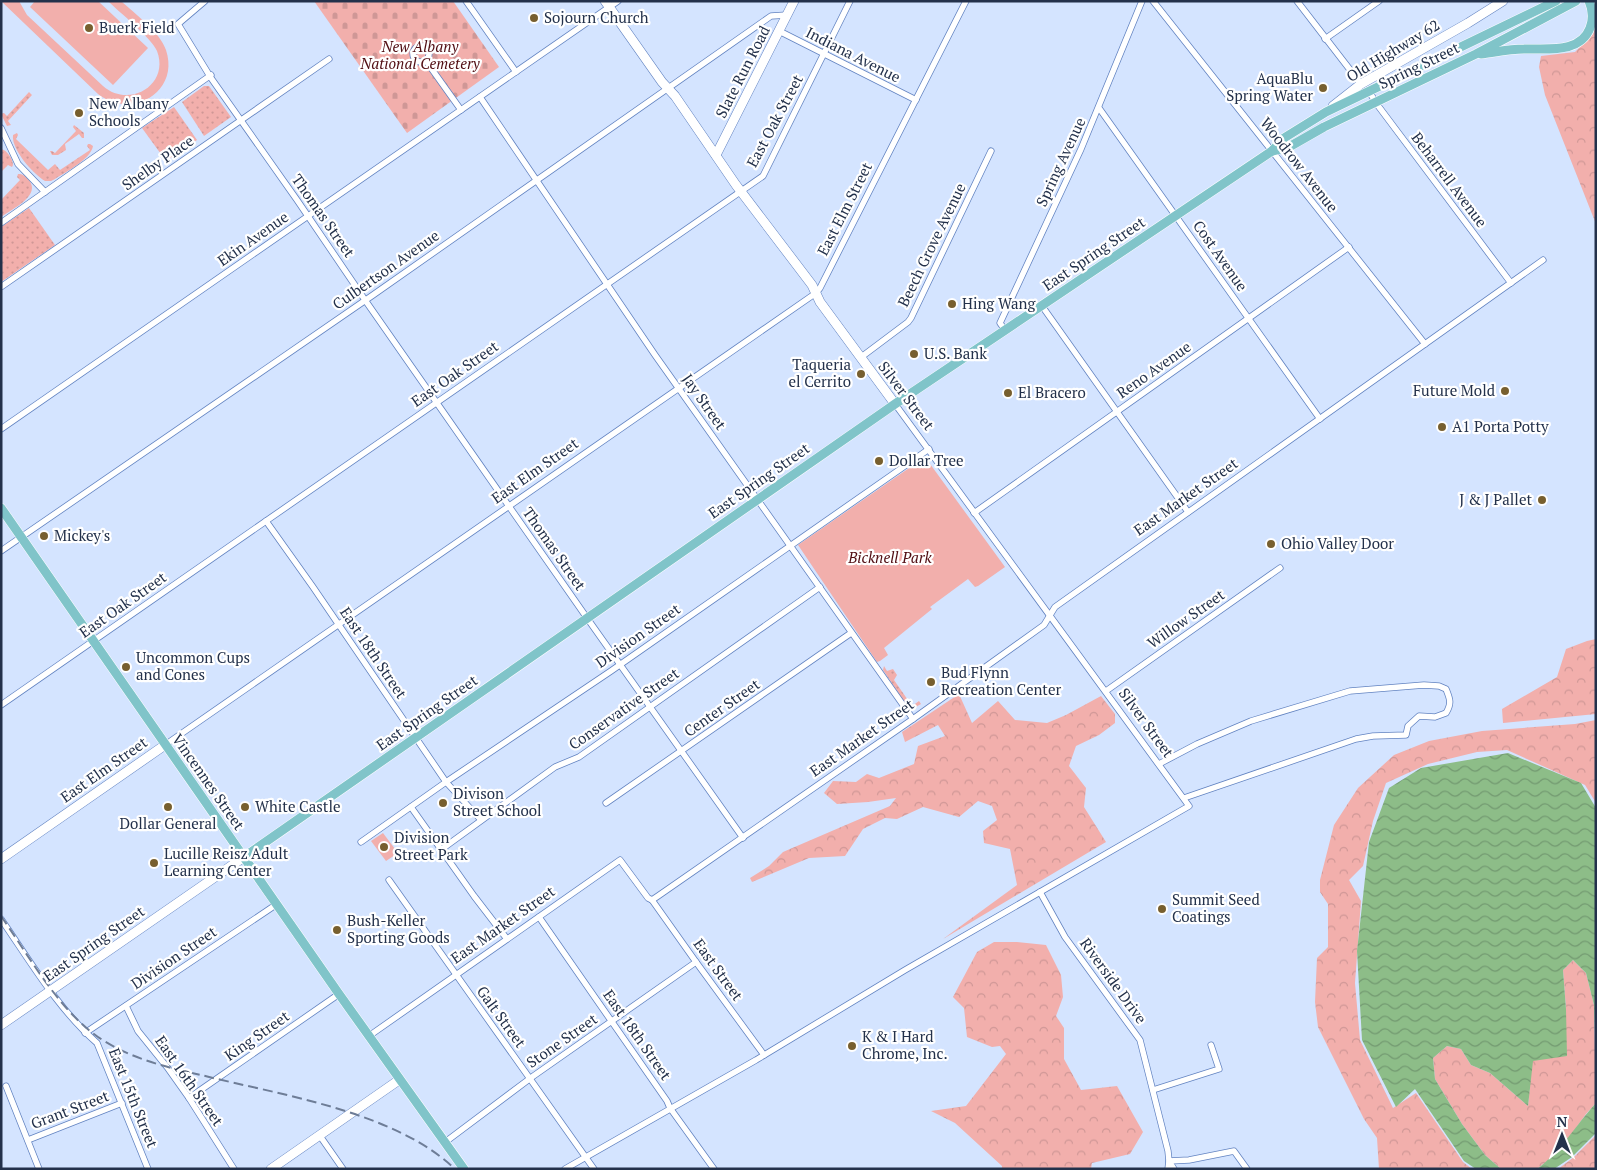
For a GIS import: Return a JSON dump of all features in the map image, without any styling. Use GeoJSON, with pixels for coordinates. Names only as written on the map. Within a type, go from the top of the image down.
{"type":"FeatureCollection","features":[{"type":"Feature","properties":{"kind":"main road","name":"Old Highway 62"},"geometry":{"type":"LineString","coordinates":[[1326,112],[1361,84],[1503,1]]}},
{"type":"Feature","properties":{"kind":"main road","name":"East Spring Street"},"geometry":{"type":"LineString","coordinates":[[1,1025],[895,404],[1272,151],[1284,138],[1326,112],[1556,1]]}},
{"type":"Feature","properties":{"kind":"main road"},"geometry":{"type":"LineString","coordinates":[[1476,54],[1524,49],[1560,48],[1573,45],[1584,37],[1590,26],[1592,12],[1589,1]]}},
{"type":"Feature","properties":{"kind":"main road","name":"Spring Street"},"geometry":{"type":"LineString","coordinates":[[1272,151],[1289,147],[1324,127],[1476,54],[1575,2]]}},
{"type":"Feature","properties":{"kind":"main road","name":"Silver Street"},"geometry":{"type":"LineString","coordinates":[[607,4],[662,82],[676,96],[741,191],[812,285],[820,302],[895,404]]}},
{"type":"Feature","properties":{"kind":"main road","name":"Slate Run Road"},"geometry":{"type":"LineString","coordinates":[[716,155],[790,6]]}},
{"type":"Feature","properties":{"kind":"main road","name":"Vincennes Street"},"geometry":{"type":"LineString","coordinates":[[1,508],[399,1080],[464,1169]]}},
{"type":"Feature","properties":{"kind":"main road","name":"East Elm Street"},"geometry":{"type":"LineString","coordinates":[[1,859],[165,745]]}},
{"type":"Feature","properties":{"kind":"main road"},"geometry":{"type":"LineString","coordinates":[[271,1169],[399,1080]]}},
{"type":"Feature","properties":{"kind":"street","name":"Thomas Street"},"geometry":{"type":"LineString","coordinates":[[205,1],[178,24],[365,300],[743,838]]}},
{"type":"Feature","properties":{"kind":"street"},"geometry":{"type":"LineString","coordinates":[[466,1],[516,72]]}},
{"type":"Feature","properties":{"kind":"street","name":"Ekin Avenue"},"geometry":{"type":"LineString","coordinates":[[1,428],[516,72],[607,4],[618,1]]}},
{"type":"Feature","properties":{"kind":"street","name":"East Oak Street"},"geometry":{"type":"LineString","coordinates":[[1,705],[763,176],[850,1]]}},
{"type":"Feature","properties":{"kind":"street","name":"East Elm Street"},"geometry":{"type":"LineString","coordinates":[[165,745],[816,293],[966,1]]}},
{"type":"Feature","properties":{"kind":"street","name":"Spring Avenue"},"geometry":{"type":"LineString","coordinates":[[1005,330],[1000,323],[1099,108],[1142,1]]}},
{"type":"Feature","properties":{"kind":"street","name":"Woodrow Avenue"},"geometry":{"type":"LineString","coordinates":[[1153,1],[1425,344]]}},
{"type":"Feature","properties":{"kind":"street"},"geometry":{"type":"LineString","coordinates":[[1296,1],[1361,84]]}},
{"type":"Feature","properties":{"kind":"street"},"geometry":{"type":"LineString","coordinates":[[1325,39],[1379,1]]}},
{"type":"Feature","properties":{"kind":"street","name":"Culbertson Avenue"},"geometry":{"type":"LineString","coordinates":[[1,551],[365,300],[771,16],[790,6]]}},
{"type":"Feature","properties":{"kind":"street","name":"Indiana Avenue"},"geometry":{"type":"LineString","coordinates":[[779,31],[916,100]]}},
{"type":"Feature","properties":{"kind":"street","name":"Shelby Place"},"geometry":{"type":"LineString","coordinates":[[1,288],[329,59]]}},
{"type":"Feature","properties":{"kind":"street"},"geometry":{"type":"LineString","coordinates":[[426,61],[461,110]]}},
{"type":"Feature","properties":{"kind":"street"},"geometry":{"type":"LineString","coordinates":[[1,223],[211,75]]}},
{"type":"Feature","properties":{"kind":"street","name":"Beharrell Avenue"},"geometry":{"type":"LineString","coordinates":[[1369,91],[1376,103],[1511,282]]}},
{"type":"Feature","properties":{"kind":"street","name":"Jay Street"},"geometry":{"type":"LineString","coordinates":[[480,97],[606,285],[913,719]]}},
{"type":"Feature","properties":{"kind":"street","name":"Cost Avenue"},"geometry":{"type":"LineString","coordinates":[[1099,108],[1320,419]]}},
{"type":"Feature","properties":{"kind":"street"},"geometry":{"type":"LineString","coordinates":[[1,128],[18,164],[45,192]]}},
{"type":"Feature","properties":{"kind":"street","name":"Beech Grove Avenue"},"geometry":{"type":"LineString","coordinates":[[860,358],[911,318],[991,151]]}},
{"type":"Feature","properties":{"kind":"street","name":"Reno Avenue"},"geometry":{"type":"LineString","coordinates":[[974,513],[1349,247]]}},
{"type":"Feature","properties":{"kind":"street","name":"East Market Street"},"geometry":{"type":"LineString","coordinates":[[369,1036],[620,860],[648,898],[652,900],[913,719],[1044,625],[1055,607],[1543,260]]}},
{"type":"Feature","properties":{"kind":"street"},"geometry":{"type":"LineString","coordinates":[[1042,306],[1188,512]]}},
{"type":"Feature","properties":{"kind":"street","name":"Silver Street"},"geometry":{"type":"LineString","coordinates":[[895,404],[1190,806],[1040,892]]}},
{"type":"Feature","properties":{"kind":"street","name":"Division Street"},"geometry":{"type":"LineString","coordinates":[[361,842],[446,782],[620,665],[929,449]]}},
{"type":"Feature","properties":{"kind":"street","name":"East 18th Street"},"geometry":{"type":"LineString","coordinates":[[266,521],[446,782],[481,820]]}},
{"type":"Feature","properties":{"kind":"street","name":"Willow Street"},"geometry":{"type":"LineString","coordinates":[[1106,691],[1280,568]]}},
{"type":"Feature","properties":{"kind":"street","name":"Conservative Street"},"geometry":{"type":"LineString","coordinates":[[442,848],[550,770],[579,757],[820,588]]}},
{"type":"Feature","properties":{"kind":"street","name":"Center Street"},"geometry":{"type":"LineString","coordinates":[[606,803],[852,632]]}},
{"type":"Feature","properties":{"kind":"street"},"geometry":{"type":"LineString","coordinates":[[1159,764],[1197,744],[1251,721],[1350,691],[1424,685],[1439,686],[1446,689],[1450,699],[1450,706],[1446,713],[1435,717],[1419,716],[1408,726],[1406,735],[1373,736],[1356,739],[1184,798]]}},
{"type":"Feature","properties":{"kind":"street"},"geometry":{"type":"LineString","coordinates":[[412,807],[474,896],[507,939]]}},
{"type":"Feature","properties":{"kind":"street","name":"Galt Street"},"geometry":{"type":"LineString","coordinates":[[389,880],[594,1169]]}},
{"type":"Feature","properties":{"kind":"street"},"geometry":{"type":"LineString","coordinates":[[565,1169],[1040,892]]}},
{"type":"Feature","properties":{"kind":"street","name":"Riverside Drive"},"geometry":{"type":"LineString","coordinates":[[1040,892],[1065,937],[1140,1040],[1169,1161]]}},
{"type":"Feature","properties":{"kind":"street","name":"East Street"},"geometry":{"type":"LineString","coordinates":[[652,900],[764,1054]]}},
{"type":"Feature","properties":{"kind":"street","name":"Division Street"},"geometry":{"type":"LineString","coordinates":[[85,1033],[277,904]]}},
{"type":"Feature","properties":{"kind":"street","name":"East 18th Street"},"geometry":{"type":"LineString","coordinates":[[539,917],[714,1169]]}},
{"type":"Feature","properties":{"kind":"street","name":"East 15th Street"},"geometry":{"type":"LineString","coordinates":[[1,919],[51,990],[85,1033],[97,1042],[148,1169]]}},
{"type":"Feature","properties":{"kind":"street","name":"Stone Street"},"geometry":{"type":"LineString","coordinates":[[444,1143],[530,1079],[696,962]]}},
{"type":"Feature","properties":{"kind":"street","name":"King Street"},"geometry":{"type":"LineString","coordinates":[[189,1098],[339,994]]}},
{"type":"Feature","properties":{"kind":"street","name":"East 16th Street"},"geometry":{"type":"LineString","coordinates":[[126,1006],[138,1031],[189,1098],[234,1169]]}},
{"type":"Feature","properties":{"kind":"street"},"geometry":{"type":"LineString","coordinates":[[1153,1090],[1219,1069],[1211,1045]]}},
{"type":"Feature","properties":{"kind":"street"},"geometry":{"type":"LineString","coordinates":[[6,1086],[39,1169]]}},
{"type":"Feature","properties":{"kind":"street","name":"Grant Street"},"geometry":{"type":"LineString","coordinates":[[28,1140],[122,1103]]}},
{"type":"Feature","properties":{"kind":"street"},"geometry":{"type":"LineString","coordinates":[[320,1136],[343,1169]]}},
{"type":"Feature","properties":{"kind":"street"},"geometry":{"type":"LineString","coordinates":[[1169,1161],[1189,1160],[1234,1151],[1248,1169]]}},
{"type":"Feature","properties":{"kind":"street"},"geometry":{"type":"LineString","coordinates":[[1168,1169],[1169,1161]]}},
{"type":"Feature","properties":{"kind":"street"},"geometry":{"type":"LineString","coordinates":[[1169,1161],[1174,1169]]}},
{"type":"Feature","properties":{"kind":"green space"},"geometry":{"type":"Polygon","coordinates":[[[1,1],[19,1],[27,15],[103,86],[113,92],[124,95],[135,94],[145,90],[152,83],[158,74],[159,63],[157,51],[153,45],[135,25],[108,1],[121,1],[163,43],[168,65],[166,78],[160,89],[150,98],[138,103],[125,104],[111,101],[98,94],[1,1]]]}},
{"type":"Feature","properties":{"kind":"green space","name":"Buerk Field"},"geometry":{"type":"Polygon","coordinates":[[[35,1],[98,1],[148,48],[113,85],[30,7],[35,1]]]}},
{"type":"Feature","properties":{"kind":"green space","name":"New Albany National Cemetery"},"geometry":{"type":"Polygon","coordinates":[[[314,1],[453,1],[499,67],[407,133],[314,1]]]}},
{"type":"Feature","properties":{"kind":"green space"},"geometry":{"type":"Polygon","coordinates":[[[1596,25],[1596,224],[1545,95],[1539,67],[1541,56],[1575,52],[1593,34],[1596,25]]]}},
{"type":"Feature","properties":{"kind":"green space"},"geometry":{"type":"Polygon","coordinates":[[[204,86],[209,86],[231,117],[204,136],[182,102],[204,86]]]}},
{"type":"Feature","properties":{"kind":"green space"},"geometry":{"type":"Polygon","coordinates":[[[29,92],[32,95],[8,121],[11,125],[7,126],[1,114],[4,113],[7,116],[29,92]]]}},
{"type":"Feature","properties":{"kind":"green space"},"geometry":{"type":"Polygon","coordinates":[[[174,107],[197,140],[166,161],[142,128],[174,107]]]}},
{"type":"Feature","properties":{"kind":"green space"},"geometry":{"type":"Polygon","coordinates":[[[74,125],[84,133],[84,138],[79,134],[65,144],[66,150],[58,155],[52,155],[50,151],[55,153],[76,131],[73,127],[74,125]]]}},
{"type":"Feature","properties":{"kind":"green space"},"geometry":{"type":"Polygon","coordinates":[[[17,133],[16,139],[48,170],[55,164],[60,170],[90,150],[87,146],[88,144],[93,146],[88,156],[77,165],[51,181],[45,181],[29,167],[19,154],[13,141],[13,135],[17,133]]]}},
{"type":"Feature","properties":{"kind":"green space"},"geometry":{"type":"Polygon","coordinates":[[[1,149],[9,155],[13,165],[12,167],[8,165],[1,172],[1,149]]]}},
{"type":"Feature","properties":{"kind":"green space"},"geometry":{"type":"Polygon","coordinates":[[[18,174],[24,175],[28,179],[32,185],[32,191],[24,201],[1,217],[1,200],[20,180],[17,177],[18,174]]]}},
{"type":"Feature","properties":{"kind":"green space"},"geometry":{"type":"Polygon","coordinates":[[[29,208],[55,245],[1,282],[1,227],[29,208]]]}},
{"type":"Feature","properties":{"kind":"green space","name":"Bicknell Park"},"geometry":{"type":"Polygon","coordinates":[[[925,457],[1005,567],[975,587],[968,579],[930,607],[932,609],[884,648],[888,655],[877,662],[798,545],[925,457]]]}},
{"type":"Feature","properties":{"kind":"green space"},"geometry":{"type":"Polygon","coordinates":[[[1596,639],[1596,714],[1503,723],[1502,709],[1557,677],[1566,649],[1596,639]]]}},
{"type":"Feature","properties":{"kind":"green space"},"geometry":{"type":"Polygon","coordinates":[[[884,666],[887,671],[893,669],[897,675],[894,680],[912,706],[919,701],[921,704],[914,708],[908,707],[883,670],[884,666]]]}},
{"type":"Feature","properties":{"kind":"green space"},"geometry":{"type":"Polygon","coordinates":[[[959,694],[972,723],[998,701],[1015,720],[1047,723],[1101,696],[1115,714],[1115,723],[1099,735],[1076,746],[1069,766],[1086,788],[1084,807],[1106,842],[943,939],[1017,885],[1010,849],[984,843],[983,831],[997,820],[992,806],[978,801],[959,817],[923,807],[897,819],[885,818],[863,829],[845,856],[809,858],[752,882],[750,878],[769,866],[783,852],[890,806],[896,798],[837,804],[824,793],[833,781],[856,782],[867,774],[879,778],[914,764],[918,746],[945,736],[938,725],[905,742],[902,732],[959,694]]]}},
{"type":"Feature","properties":{"kind":"green space"},"geometry":{"type":"Polygon","coordinates":[[[1596,720],[1596,803],[1585,785],[1507,750],[1477,752],[1428,764],[1386,783],[1373,821],[1363,866],[1349,880],[1361,901],[1355,983],[1360,1040],[1393,1108],[1416,1093],[1463,1162],[1472,1169],[1379,1169],[1377,1138],[1364,1119],[1318,1027],[1315,1002],[1317,958],[1328,947],[1328,904],[1320,892],[1320,880],[1334,825],[1358,788],[1394,755],[1429,741],[1482,731],[1575,724],[1596,720]]]}},
{"type":"Feature","properties":{"kind":"green space","name":"Division Street Park"},"geometry":{"type":"Polygon","coordinates":[[[383,833],[398,853],[386,861],[371,841],[383,833]]]}},
{"type":"Feature","properties":{"kind":"green space"},"geometry":{"type":"Polygon","coordinates":[[[994,942],[1046,945],[1061,975],[1063,997],[1056,1016],[1064,1028],[1064,1059],[1081,1090],[1117,1086],[1143,1132],[1130,1154],[1092,1163],[1091,1169],[1002,1169],[1002,1166],[955,1123],[931,1111],[966,1106],[1006,1054],[1000,1046],[992,1047],[967,1037],[964,1008],[953,997],[977,952],[994,942]]]}},
{"type":"Feature","properties":{"kind":"green space"},"geometry":{"type":"Polygon","coordinates":[[[1573,960],[1586,973],[1594,1005],[1596,1103],[1565,1143],[1537,1169],[1501,1169],[1485,1155],[1462,1124],[1435,1079],[1433,1058],[1447,1046],[1461,1049],[1471,1065],[1490,1073],[1528,1106],[1532,1061],[1566,1009],[1563,970],[1573,960]]]}},
{"type":"Feature","properties":{"kind":"green space"},"geometry":{"type":"Polygon","coordinates":[[[1596,1135],[1596,1169],[1558,1169],[1574,1157],[1596,1135]]]}},
{"type":"Feature","properties":{"kind":"water"},"geometry":{"type":"Polygon","coordinates":[[[1508,753],[1581,783],[1596,808],[1596,1061],[1594,1005],[1586,973],[1573,960],[1563,970],[1567,1056],[1533,1061],[1528,1106],[1490,1073],[1471,1065],[1461,1049],[1447,1046],[1433,1058],[1435,1079],[1462,1124],[1485,1155],[1501,1169],[1476,1169],[1464,1161],[1415,1089],[1396,1107],[1362,1040],[1357,951],[1369,842],[1389,788],[1421,768],[1508,753]]]}},
{"type":"Feature","properties":{"kind":"water"},"geometry":{"type":"Polygon","coordinates":[[[1596,1103],[1596,1133],[1572,1157],[1554,1169],[1537,1169],[1561,1146],[1596,1103]]]}},
{"type":"Feature","properties":{"kind":"railway"},"geometry":{"type":"LineString","coordinates":[[1,916],[45,981],[70,1012],[98,1037],[122,1051],[161,1065],[300,1098],[369,1119],[401,1133],[430,1149],[455,1169]]}},
{"type":"Feature","properties":{"kind":"place","name":"Sojourn Church"},"geometry":{"type":"Point","coordinates":[534,18]}},
{"type":"Feature","properties":{"kind":"place","name":"Buerk Field"},"geometry":{"type":"Point","coordinates":[89,28]}},
{"type":"Feature","properties":{"kind":"place","name":"AquaBlu Spring Water"},"geometry":{"type":"Point","coordinates":[1323,88]}},
{"type":"Feature","properties":{"kind":"place","name":"New Albany Schools"},"geometry":{"type":"Point","coordinates":[79,113]}},
{"type":"Feature","properties":{"kind":"place","name":"Hing Wang"},"geometry":{"type":"Point","coordinates":[952,304]}},
{"type":"Feature","properties":{"kind":"place","name":"U.S. Bank"},"geometry":{"type":"Point","coordinates":[914,354]}},
{"type":"Feature","properties":{"kind":"place","name":"Taqueria el Cerrito"},"geometry":{"type":"Point","coordinates":[861,374]}},
{"type":"Feature","properties":{"kind":"place","name":"Future Mold"},"geometry":{"type":"Point","coordinates":[1505,391]}},
{"type":"Feature","properties":{"kind":"place","name":"El Bracero"},"geometry":{"type":"Point","coordinates":[1008,393]}},
{"type":"Feature","properties":{"kind":"place","name":"A1 Porta Potty"},"geometry":{"type":"Point","coordinates":[1442,427]}},
{"type":"Feature","properties":{"kind":"place","name":"Dollar Tree"},"geometry":{"type":"Point","coordinates":[879,461]}},
{"type":"Feature","properties":{"kind":"place","name":"J & J Pallet"},"geometry":{"type":"Point","coordinates":[1542,500]}},
{"type":"Feature","properties":{"kind":"place","name":"Mickey's"},"geometry":{"type":"Point","coordinates":[44,536]}},
{"type":"Feature","properties":{"kind":"place","name":"Ohio Valley Door"},"geometry":{"type":"Point","coordinates":[1271,544]}},
{"type":"Feature","properties":{"kind":"place","name":"Uncommon Cups and Cones"},"geometry":{"type":"Point","coordinates":[126,667]}},
{"type":"Feature","properties":{"kind":"place","name":"Bud Flynn Recreation Center"},"geometry":{"type":"Point","coordinates":[931,682]}},
{"type":"Feature","properties":{"kind":"place","name":"Divison Street School"},"geometry":{"type":"Point","coordinates":[443,803]}},
{"type":"Feature","properties":{"kind":"place","name":"Dollar General"},"geometry":{"type":"Point","coordinates":[168,807]}},
{"type":"Feature","properties":{"kind":"place","name":"White Castle"},"geometry":{"type":"Point","coordinates":[245,807]}},
{"type":"Feature","properties":{"kind":"place","name":"Division Street Park"},"geometry":{"type":"Point","coordinates":[384,847]}},
{"type":"Feature","properties":{"kind":"place","name":"Lucille Reisz Adult Learning Center"},"geometry":{"type":"Point","coordinates":[154,863]}},
{"type":"Feature","properties":{"kind":"place","name":"Summit Seed Coatings"},"geometry":{"type":"Point","coordinates":[1162,909]}},
{"type":"Feature","properties":{"kind":"place","name":"Bush-Keller Sporting Goods"},"geometry":{"type":"Point","coordinates":[337,930]}},
{"type":"Feature","properties":{"kind":"place","name":"K & I Hard Chrome, Inc."},"geometry":{"type":"Point","coordinates":[852,1046]}}]}
